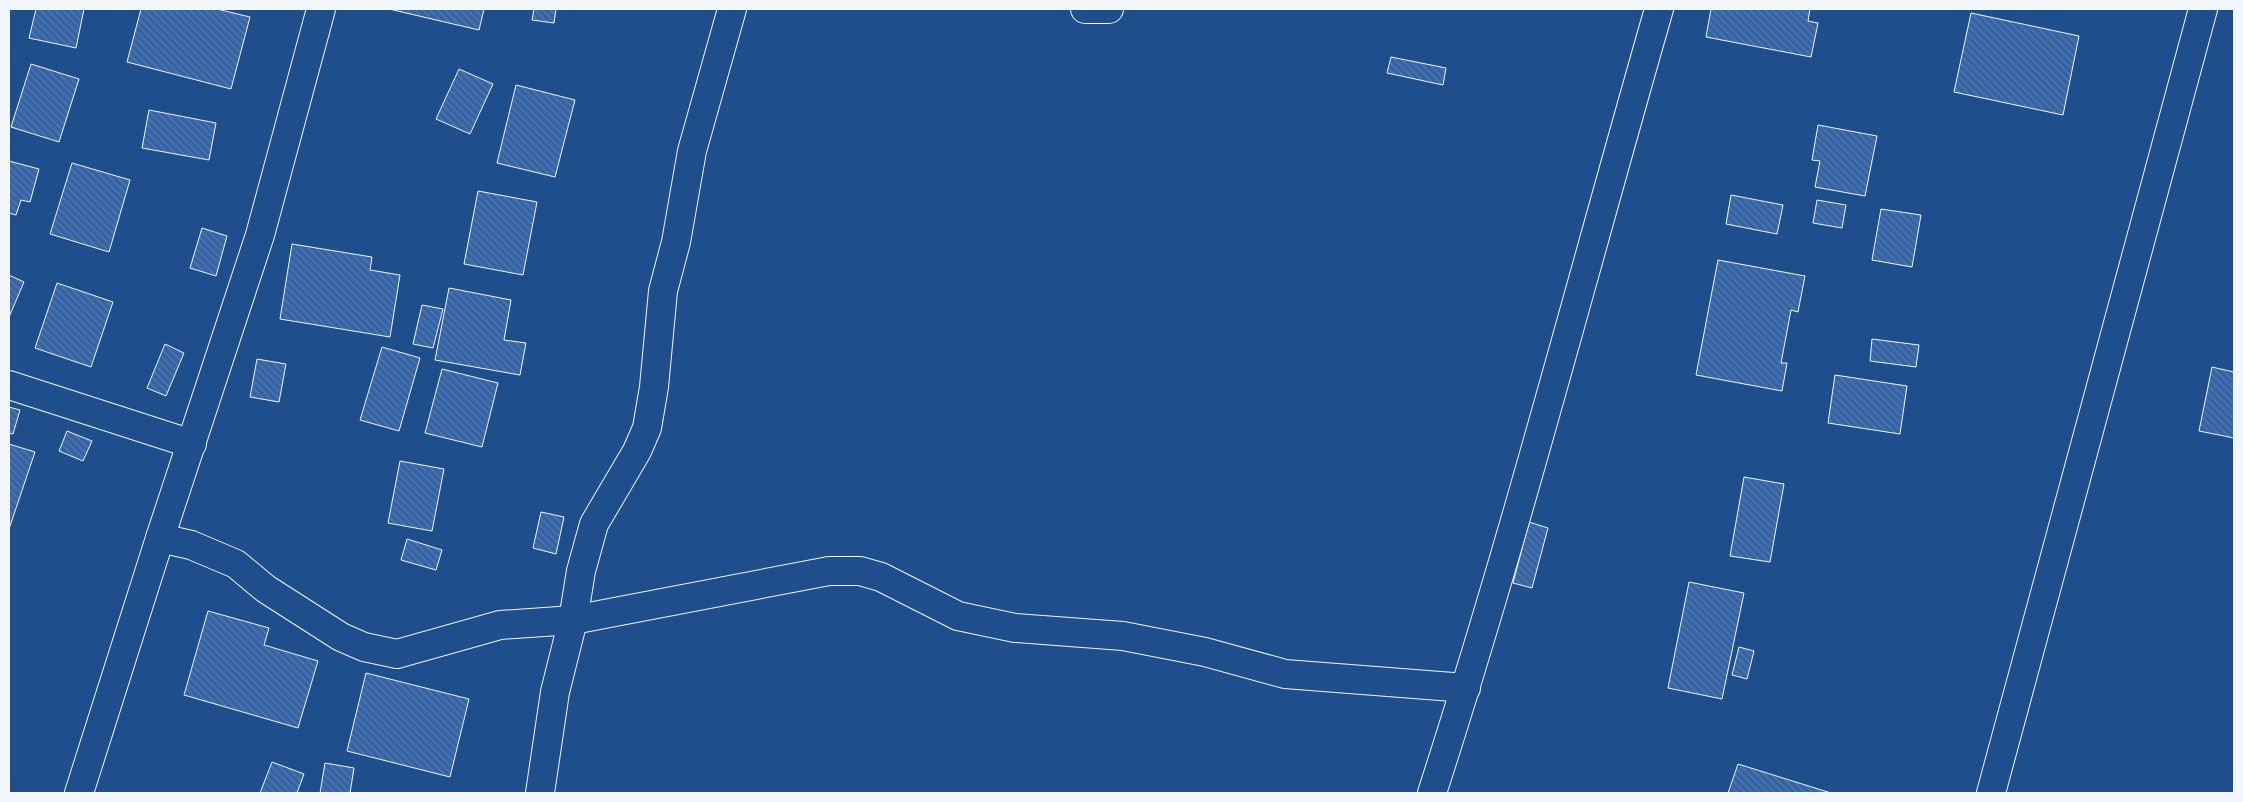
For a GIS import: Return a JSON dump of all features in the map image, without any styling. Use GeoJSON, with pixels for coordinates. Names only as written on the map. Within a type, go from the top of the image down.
{"type":"FeatureCollection","features":[{"type":"Feature","properties":{"kind":"street"},"geometry":{"type":"LineString","coordinates":[[79,793],[160,538],[260,235],[320,9]]}},
{"type":"Feature","properties":{"kind":"street"},"geometry":{"type":"LineString","coordinates":[[540,793],[555,692],[573,620],[581,571],[594,524],[637,451],[647,428],[654,387],[664,291],[676,242],[692,151],[732,9]]}},
{"type":"Feature","properties":{"kind":"street"},"geometry":{"type":"LineString","coordinates":[[1084,9],[1109,9]]}},
{"type":"Feature","properties":{"kind":"street"},"geometry":{"type":"LineString","coordinates":[[1432,793],[1466,688],[1566,347],[1659,9]]}},
{"type":"Feature","properties":{"kind":"street"},"geometry":{"type":"LineString","coordinates":[[1991,793],[2203,9]]}},
{"type":"Feature","properties":{"kind":"street"},"geometry":{"type":"LineString","coordinates":[[9,385],[192,444]]}},
{"type":"Feature","properties":{"kind":"street"},"geometry":{"type":"LineString","coordinates":[[160,538],[190,545],[236,564],[266,589],[341,637],[364,647],[396,654],[500,626],[573,620],[829,571],[860,571],[881,577],[958,616],[1015,628],[1123,636],[1205,652],[1285,674],[1466,688]]}},
{"type":"Feature","properties":{"kind":"building"},"geometry":{"type":"Polygon","coordinates":[[[36,9],[84,9],[76,48],[29,38],[36,9]]]}},
{"type":"Feature","properties":{"kind":"building"},"geometry":{"type":"Polygon","coordinates":[[[141,9],[217,9],[250,17],[231,89],[127,62],[141,9]]]}},
{"type":"Feature","properties":{"kind":"building"},"geometry":{"type":"Polygon","coordinates":[[[389,9],[484,9],[479,30],[389,9]]]}},
{"type":"Feature","properties":{"kind":"building"},"geometry":{"type":"Polygon","coordinates":[[[534,9],[556,9],[554,23],[532,20],[534,9]]]}},
{"type":"Feature","properties":{"kind":"building"},"geometry":{"type":"Polygon","coordinates":[[[1711,9],[1810,9],[1808,21],[1818,23],[1811,57],[1706,37],[1711,9]]]}},
{"type":"Feature","properties":{"kind":"building"},"geometry":{"type":"Polygon","coordinates":[[[1971,13],[2079,36],[2063,115],[1954,92],[1971,13]]]}},
{"type":"Feature","properties":{"kind":"building"},"geometry":{"type":"Polygon","coordinates":[[[1391,57],[1446,68],[1443,85],[1387,73],[1391,57]]]}},
{"type":"Feature","properties":{"kind":"building"},"geometry":{"type":"Polygon","coordinates":[[[31,64],[79,79],[59,142],[11,127],[31,64]]]}},
{"type":"Feature","properties":{"kind":"building"},"geometry":{"type":"Polygon","coordinates":[[[459,69],[493,84],[470,134],[436,119],[459,69]]]}},
{"type":"Feature","properties":{"kind":"building"},"geometry":{"type":"Polygon","coordinates":[[[516,85],[575,100],[555,177],[497,163],[516,85]]]}},
{"type":"Feature","properties":{"kind":"building"},"geometry":{"type":"Polygon","coordinates":[[[149,110],[216,123],[209,160],[142,148],[149,110]]]}},
{"type":"Feature","properties":{"kind":"building"},"geometry":{"type":"Polygon","coordinates":[[[1818,125],[1877,136],[1865,196],[1815,187],[1820,161],[1812,160],[1818,125]]]}},
{"type":"Feature","properties":{"kind":"building"},"geometry":{"type":"Polygon","coordinates":[[[9,161],[39,169],[30,202],[21,200],[16,215],[9,213],[9,161]]]}},
{"type":"Feature","properties":{"kind":"building"},"geometry":{"type":"Polygon","coordinates":[[[72,163],[130,180],[109,252],[50,234],[72,163]]]}},
{"type":"Feature","properties":{"kind":"building"},"geometry":{"type":"Polygon","coordinates":[[[478,191],[537,202],[523,275],[464,264],[478,191]]]}},
{"type":"Feature","properties":{"kind":"building"},"geometry":{"type":"Polygon","coordinates":[[[1731,195],[1783,205],[1777,234],[1726,224],[1731,195]]]}},
{"type":"Feature","properties":{"kind":"building"},"geometry":{"type":"Polygon","coordinates":[[[1817,200],[1846,205],[1842,228],[1813,223],[1817,200]]]}},
{"type":"Feature","properties":{"kind":"building"},"geometry":{"type":"Polygon","coordinates":[[[1881,209],[1921,215],[1912,267],[1872,260],[1881,209]]]}},
{"type":"Feature","properties":{"kind":"building"},"geometry":{"type":"Polygon","coordinates":[[[202,228],[227,236],[216,276],[190,268],[202,228]]]}},
{"type":"Feature","properties":{"kind":"building"},"geometry":{"type":"Polygon","coordinates":[[[292,244],[372,257],[370,270],[400,275],[390,337],[280,319],[292,244]]]}},
{"type":"Feature","properties":{"kind":"building"},"geometry":{"type":"Polygon","coordinates":[[[1718,260],[1805,276],[1798,312],[1791,310],[1781,363],[1787,363],[1782,391],[1696,375],[1718,260]]]}},
{"type":"Feature","properties":{"kind":"building"},"geometry":{"type":"Polygon","coordinates":[[[9,275],[24,282],[9,317],[9,275]]]}},
{"type":"Feature","properties":{"kind":"building"},"geometry":{"type":"Polygon","coordinates":[[[57,283],[113,302],[91,367],[35,348],[57,283]]]}},
{"type":"Feature","properties":{"kind":"building"},"geometry":{"type":"Polygon","coordinates":[[[449,288],[511,300],[504,340],[526,343],[520,375],[435,360],[449,288]]]}},
{"type":"Feature","properties":{"kind":"building"},"geometry":{"type":"Polygon","coordinates":[[[422,305],[443,309],[433,348],[413,344],[422,305]]]}},
{"type":"Feature","properties":{"kind":"building"},"geometry":{"type":"Polygon","coordinates":[[[1872,339],[1919,345],[1916,367],[1870,361],[1872,339]]]}},
{"type":"Feature","properties":{"kind":"building"},"geometry":{"type":"Polygon","coordinates":[[[165,344],[184,353],[166,396],[147,388],[165,344]]]}},
{"type":"Feature","properties":{"kind":"building"},"geometry":{"type":"Polygon","coordinates":[[[382,347],[420,358],[399,431],[360,420],[382,347]]]}},
{"type":"Feature","properties":{"kind":"building"},"geometry":{"type":"Polygon","coordinates":[[[257,359],[286,364],[279,402],[250,397],[257,359]]]}},
{"type":"Feature","properties":{"kind":"building"},"geometry":{"type":"Polygon","coordinates":[[[2212,367],[2234,372],[2234,438],[2199,431],[2212,367]]]}},
{"type":"Feature","properties":{"kind":"building"},"geometry":{"type":"Polygon","coordinates":[[[442,369],[498,383],[482,447],[425,433],[442,369]]]}},
{"type":"Feature","properties":{"kind":"building"},"geometry":{"type":"Polygon","coordinates":[[[1835,375],[1907,386],[1900,434],[1828,423],[1835,375]]]}},
{"type":"Feature","properties":{"kind":"building"},"geometry":{"type":"Polygon","coordinates":[[[9,407],[20,410],[13,434],[9,433],[9,407]]]}},
{"type":"Feature","properties":{"kind":"building"},"geometry":{"type":"Polygon","coordinates":[[[67,431],[92,441],[83,461],[59,451],[67,431]]]}},
{"type":"Feature","properties":{"kind":"building"},"geometry":{"type":"Polygon","coordinates":[[[9,444],[35,452],[9,529],[9,444]]]}},
{"type":"Feature","properties":{"kind":"building"},"geometry":{"type":"Polygon","coordinates":[[[400,461],[444,469],[432,531],[388,523],[400,461]]]}},
{"type":"Feature","properties":{"kind":"building"},"geometry":{"type":"Polygon","coordinates":[[[1744,477],[1784,484],[1770,562],[1730,556],[1744,477]]]}},
{"type":"Feature","properties":{"kind":"building"},"geometry":{"type":"Polygon","coordinates":[[[541,512],[564,517],[556,554],[533,548],[541,512]]]}},
{"type":"Feature","properties":{"kind":"building"},"geometry":{"type":"Polygon","coordinates":[[[1529,522],[1548,528],[1532,588],[1513,583],[1529,522]]]}},
{"type":"Feature","properties":{"kind":"building"},"geometry":{"type":"Polygon","coordinates":[[[407,539],[442,550],[436,570],[401,560],[407,539]]]}},
{"type":"Feature","properties":{"kind":"building"},"geometry":{"type":"Polygon","coordinates":[[[1689,582],[1744,593],[1722,699],[1668,688],[1689,582]]]}},
{"type":"Feature","properties":{"kind":"building"},"geometry":{"type":"Polygon","coordinates":[[[208,611],[269,628],[264,645],[318,661],[298,728],[184,695],[208,611]]]}},
{"type":"Feature","properties":{"kind":"building"},"geometry":{"type":"Polygon","coordinates":[[[1739,647],[1754,651],[1747,679],[1732,675],[1739,647]]]}},
{"type":"Feature","properties":{"kind":"building"},"geometry":{"type":"Polygon","coordinates":[[[366,673],[469,699],[450,777],[347,751],[366,673]]]}},
{"type":"Feature","properties":{"kind":"building"},"geometry":{"type":"Polygon","coordinates":[[[272,762],[304,774],[297,793],[260,793],[272,762]]]}},
{"type":"Feature","properties":{"kind":"building"},"geometry":{"type":"Polygon","coordinates":[[[325,763],[354,768],[350,793],[320,793],[325,763]]]}},
{"type":"Feature","properties":{"kind":"building"},"geometry":{"type":"Polygon","coordinates":[[[1738,764],[1831,793],[1728,793],[1738,764]]]}}]}
